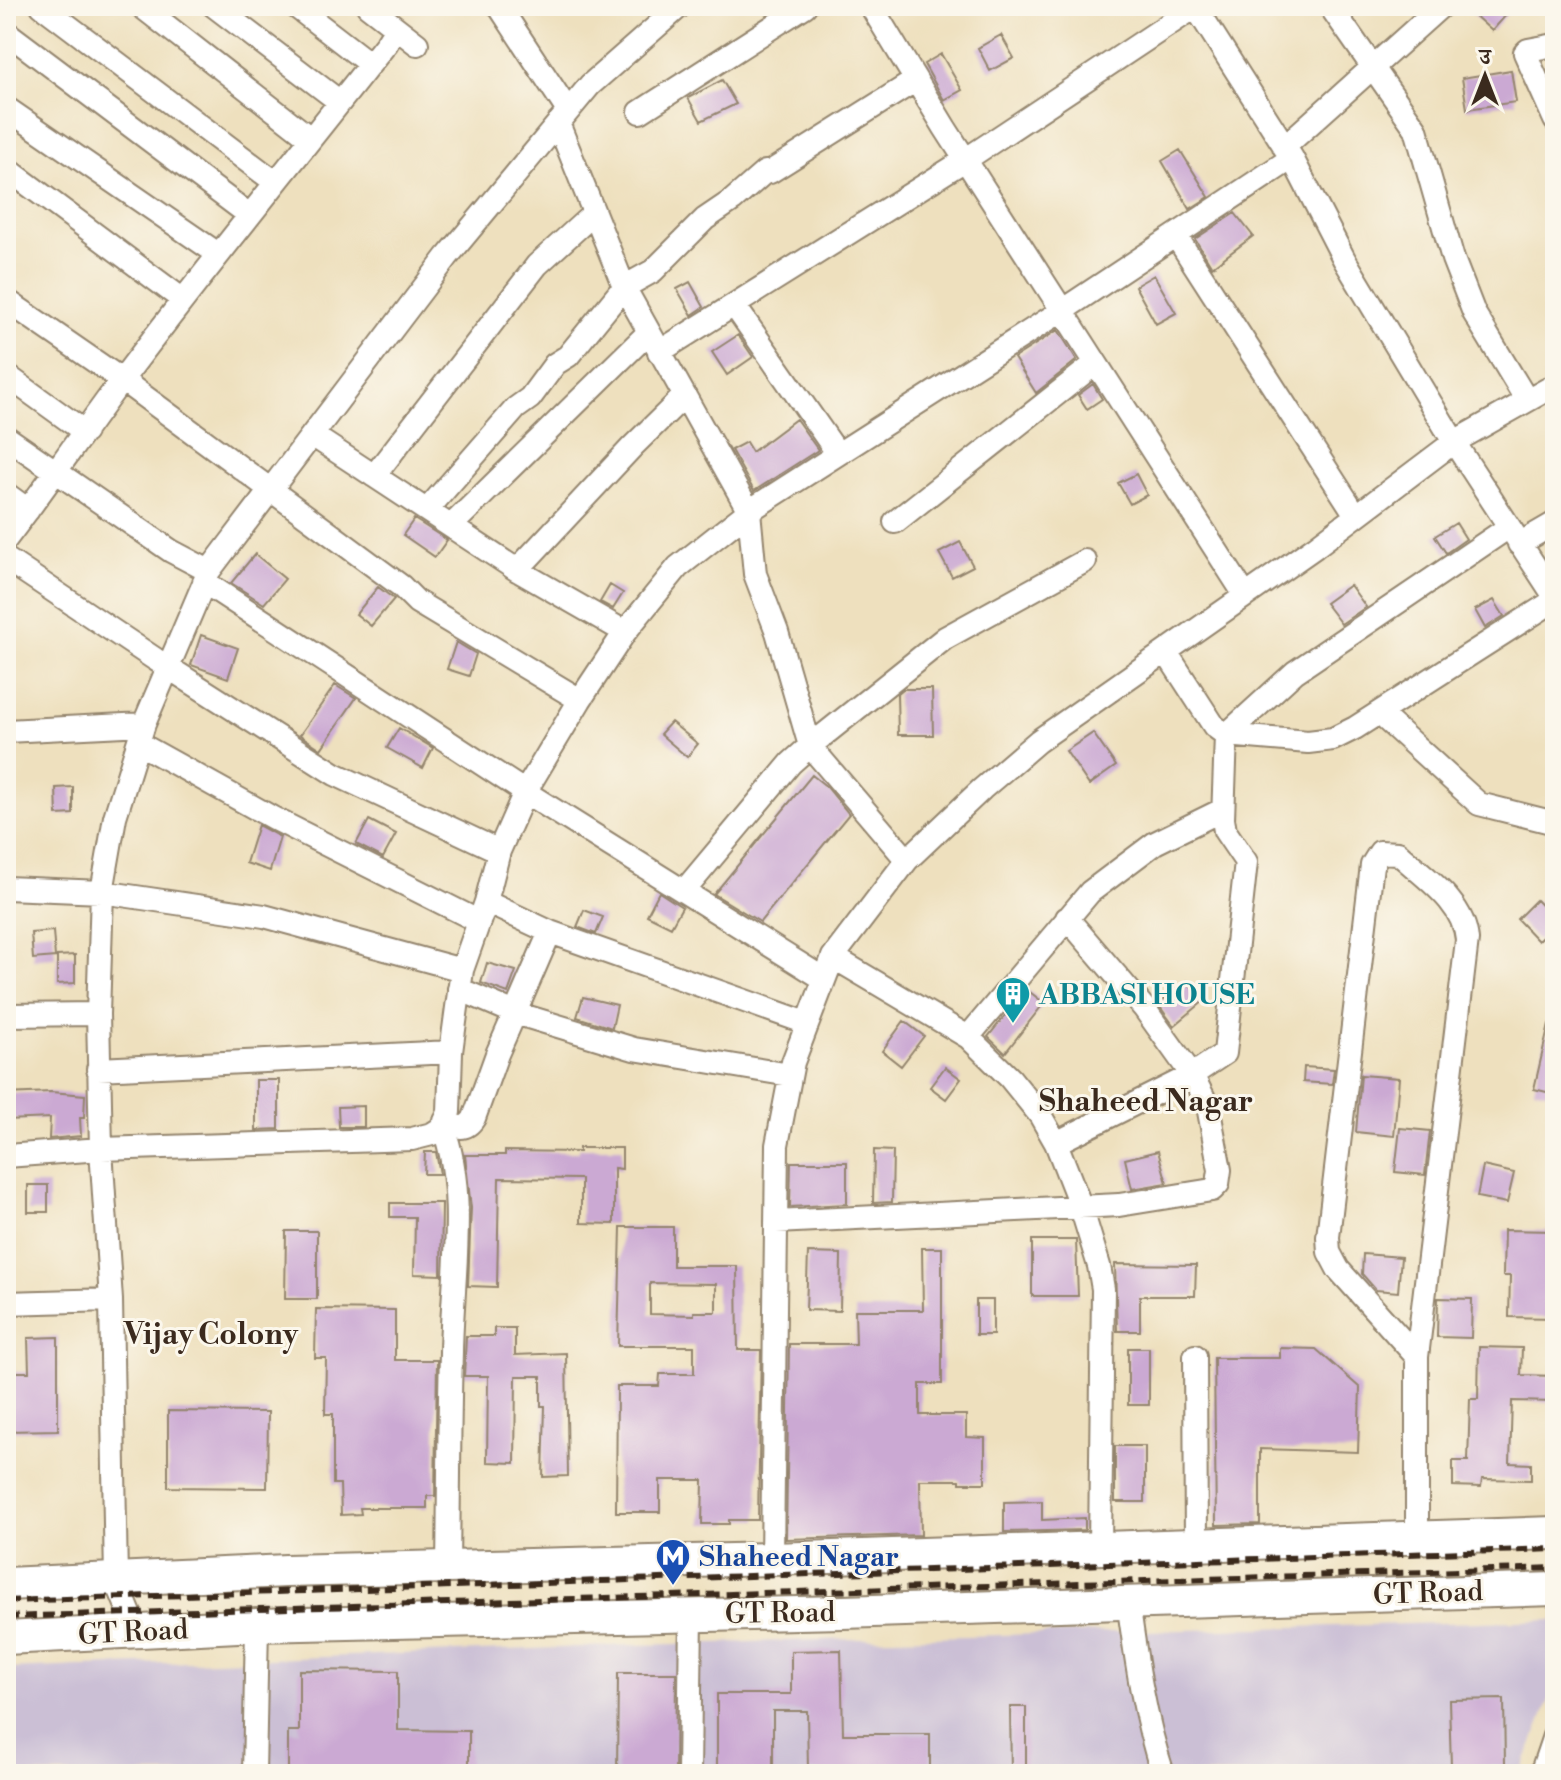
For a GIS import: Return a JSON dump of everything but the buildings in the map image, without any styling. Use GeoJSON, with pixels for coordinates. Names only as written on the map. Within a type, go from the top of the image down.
{"type":"FeatureCollection","features":[{"type":"Feature","properties":{"kind":"highway","name":"GT Road"},"geometry":{"type":"LineString","coordinates":[[6,1584],[448,1567],[1555,1533]]}},
{"type":"Feature","properties":{"kind":"highway","name":"GT Road"},"geometry":{"type":"LineString","coordinates":[[6,1638],[257,1625],[843,1612],[1555,1589]]}},
{"type":"Feature","properties":{"kind":"street"},"geometry":{"type":"LineString","coordinates":[[42,6],[275,182]]}},
{"type":"Feature","properties":{"kind":"street"},"geometry":{"type":"LineString","coordinates":[[141,6],[310,138]]}},
{"type":"Feature","properties":{"kind":"street"},"geometry":{"type":"LineString","coordinates":[[214,6],[340,102]]}},
{"type":"Feature","properties":{"kind":"street"},"geometry":{"type":"LineString","coordinates":[[295,6],[370,64]]}},
{"type":"Feature","properties":{"kind":"street"},"geometry":{"type":"LineString","coordinates":[[368,6],[417,44]]}},
{"type":"Feature","properties":{"kind":"street"},"geometry":{"type":"LineString","coordinates":[[499,6],[563,117],[593,214],[624,287],[749,511],[759,590],[777,632],[810,746],[907,860]]}},
{"type":"Feature","properties":{"kind":"street"},"geometry":{"type":"LineString","coordinates":[[137,1631],[116,1580],[111,1300],[101,1149],[98,1014],[102,892],[115,817],[142,734],[207,576],[447,257],[563,117],[590,85],[680,6]]}},
{"type":"Feature","properties":{"kind":"street"},"geometry":{"type":"LineString","coordinates":[[640,112],[805,6]]}},
{"type":"Feature","properties":{"kind":"street"},"geometry":{"type":"LineString","coordinates":[[871,6],[965,160],[1245,595]]}},
{"type":"Feature","properties":{"kind":"street"},"geometry":{"type":"LineString","coordinates":[[451,526],[654,342],[734,305],[965,160],[1195,6],[1288,152],[1344,259],[1454,442],[1555,599],[1379,713],[1333,739],[1321,741],[1226,735],[1214,726],[1166,652]]}},
{"type":"Feature","properties":{"kind":"street"},"geometry":{"type":"LineString","coordinates":[[1330,6],[1416,129],[1453,259],[1474,313],[1526,399]]}},
{"type":"Feature","properties":{"kind":"street"},"geometry":{"type":"LineString","coordinates":[[6,1156],[101,1149],[412,1139],[432,1134],[444,1124],[449,1112],[451,1052],[460,980],[499,851],[525,792],[580,700],[625,632],[678,567],[749,511],[1176,236],[1288,152],[1441,6]]}},
{"type":"Feature","properties":{"kind":"street"},"geometry":{"type":"LineString","coordinates":[[6,539],[248,214],[396,28]]}},
{"type":"Feature","properties":{"kind":"street"},"geometry":{"type":"LineString","coordinates":[[6,32],[248,214]]}},
{"type":"Feature","properties":{"kind":"street"},"geometry":{"type":"LineString","coordinates":[[1555,45],[1525,53],[1555,120]]}},
{"type":"Feature","properties":{"kind":"street"},"geometry":{"type":"LineString","coordinates":[[427,510],[516,408],[530,398],[555,364],[568,356],[624,287],[653,271],[705,219],[765,172],[770,172],[916,80]]}},
{"type":"Feature","properties":{"kind":"street"},"geometry":{"type":"LineString","coordinates":[[6,108],[218,254]]}},
{"type":"Feature","properties":{"kind":"street"},"geometry":{"type":"LineString","coordinates":[[6,168],[183,300]]}},
{"type":"Feature","properties":{"kind":"street"},"geometry":{"type":"LineString","coordinates":[[374,476],[537,265],[593,214]]}},
{"type":"Feature","properties":{"kind":"street"},"geometry":{"type":"LineString","coordinates":[[1176,236],[1356,515]]}},
{"type":"Feature","properties":{"kind":"street"},"geometry":{"type":"LineString","coordinates":[[6,300],[122,380],[401,586],[417,602],[580,700]]}},
{"type":"Feature","properties":{"kind":"street"},"geometry":{"type":"LineString","coordinates":[[734,305],[838,454]]}},
{"type":"Feature","properties":{"kind":"street"},"geometry":{"type":"LineString","coordinates":[[895,522],[1096,363]]}},
{"type":"Feature","properties":{"kind":"street"},"geometry":{"type":"LineString","coordinates":[[6,375],[85,432]]}},
{"type":"Feature","properties":{"kind":"street"},"geometry":{"type":"LineString","coordinates":[[772,1559],[777,1145],[790,1075],[833,957],[907,860],[1038,741],[1166,652],[1454,442],[1555,385]]}},
{"type":"Feature","properties":{"kind":"street"},"geometry":{"type":"LineString","coordinates":[[517,570],[684,396]]}},
{"type":"Feature","properties":{"kind":"street"},"geometry":{"type":"LineString","coordinates":[[312,435],[517,570],[625,632]]}},
{"type":"Feature","properties":{"kind":"street"},"geometry":{"type":"LineString","coordinates":[[6,437],[525,792],[824,979]]}},
{"type":"Feature","properties":{"kind":"street"},"geometry":{"type":"LineString","coordinates":[[6,494],[28,510]]}},
{"type":"Feature","properties":{"kind":"street"},"geometry":{"type":"LineString","coordinates":[[1056,1143],[1192,1075],[1225,1053],[1246,882],[1246,862],[1225,831],[1222,810],[1226,735],[1295,672],[1514,535],[1555,523]]}},
{"type":"Feature","properties":{"kind":"street"},"geometry":{"type":"LineString","coordinates":[[6,559],[335,774],[499,851]]}},
{"type":"Feature","properties":{"kind":"street"},"geometry":{"type":"LineString","coordinates":[[684,891],[791,763],[810,746],[945,638],[1085,561]]}},
{"type":"Feature","properties":{"kind":"street"},"geometry":{"type":"LineString","coordinates":[[1379,713],[1479,804],[1555,823]]}},
{"type":"Feature","properties":{"kind":"street"},"geometry":{"type":"LineString","coordinates":[[6,731],[142,734],[273,818],[482,912],[550,932],[807,1023]]}},
{"type":"Feature","properties":{"kind":"street"},"geometry":{"type":"LineString","coordinates":[[968,1037],[1090,892],[1155,843],[1222,810]]}},
{"type":"Feature","properties":{"kind":"street"},"geometry":{"type":"LineString","coordinates":[[1417,1357],[1338,1269],[1329,1252],[1328,1237],[1372,865],[1380,852],[1389,851],[1398,853],[1453,905],[1462,917],[1467,940],[1417,1357],[1417,1537]]}},
{"type":"Feature","properties":{"kind":"street"},"geometry":{"type":"LineString","coordinates":[[6,888],[102,892],[264,916],[445,964],[460,980],[515,1013],[634,1049],[790,1075]]}},
{"type":"Feature","properties":{"kind":"street"},"geometry":{"type":"LineString","coordinates":[[776,1222],[1119,1205],[1198,1193],[1212,1190],[1218,1184],[1220,1170],[1208,1106],[1192,1075],[1144,1008],[1067,918]]}},
{"type":"Feature","properties":{"kind":"street"},"geometry":{"type":"LineString","coordinates":[[444,1124],[463,1127],[470,1125],[474,1118],[497,1054],[550,932]]}},
{"type":"Feature","properties":{"kind":"street"},"geometry":{"type":"LineString","coordinates":[[833,957],[968,1037],[1010,1078],[1040,1115],[1056,1143],[1081,1207],[1103,1289],[1100,1547]]}},
{"type":"Feature","properties":{"kind":"street"},"geometry":{"type":"LineString","coordinates":[[6,1015],[98,1014]]}},
{"type":"Feature","properties":{"kind":"street"},"geometry":{"type":"LineString","coordinates":[[98,1069],[451,1052]]}},
{"type":"Feature","properties":{"kind":"street"},"geometry":{"type":"LineString","coordinates":[[444,1124],[454,1161],[457,1189],[448,1567]]}},
{"type":"Feature","properties":{"kind":"street"},"geometry":{"type":"LineString","coordinates":[[6,1303],[111,1300]]}},
{"type":"Feature","properties":{"kind":"street"},"geometry":{"type":"LineString","coordinates":[[1195,1356],[1196,1544]]}},
{"type":"Feature","properties":{"kind":"street"},"geometry":{"type":"LineString","coordinates":[[1128,1601],[1140,1684],[1163,1774]]}},
{"type":"Feature","properties":{"kind":"street"},"geometry":{"type":"LineString","coordinates":[[689,1774],[691,1613]]}},
{"type":"Feature","properties":{"kind":"street"},"geometry":{"type":"LineString","coordinates":[[254,1774],[257,1625]]}},
{"type":"Feature","properties":{"kind":"street"},"geometry":{"type":"LineString","coordinates":[[1541,1774],[1555,1733]]}},
{"type":"Feature","properties":{"kind":"shaded area"},"geometry":{"type":"Polygon","coordinates":[[[1555,1620],[1555,1666],[1549,1700],[1521,1774],[6,1774],[6,1669],[638,1645],[1555,1620]]]}},
{"type":"Feature","properties":{"kind":"railway"},"geometry":{"type":"LineString","coordinates":[[6,1601],[1555,1549]]}},
{"type":"Feature","properties":{"kind":"railway"},"geometry":{"type":"LineString","coordinates":[[6,1617],[1555,1568]]}},
{"type":"Feature","properties":{"kind":"place","name":"ABBASI HOUSE"},"geometry":{"type":"Point","coordinates":[1013,1025]}},
{"type":"Feature","properties":{"kind":"place","name":"Shaheed Nagar"},"geometry":{"type":"Point","coordinates":[673,1587]}},
{"type":"Feature","properties":{"kind":"district","name":"Shaheed Nagar"},"geometry":{"type":"Point","coordinates":[1146,1101]}},
{"type":"Feature","properties":{"kind":"district","name":"Vijay Colony"},"geometry":{"type":"Point","coordinates":[211,1334]}}]}
